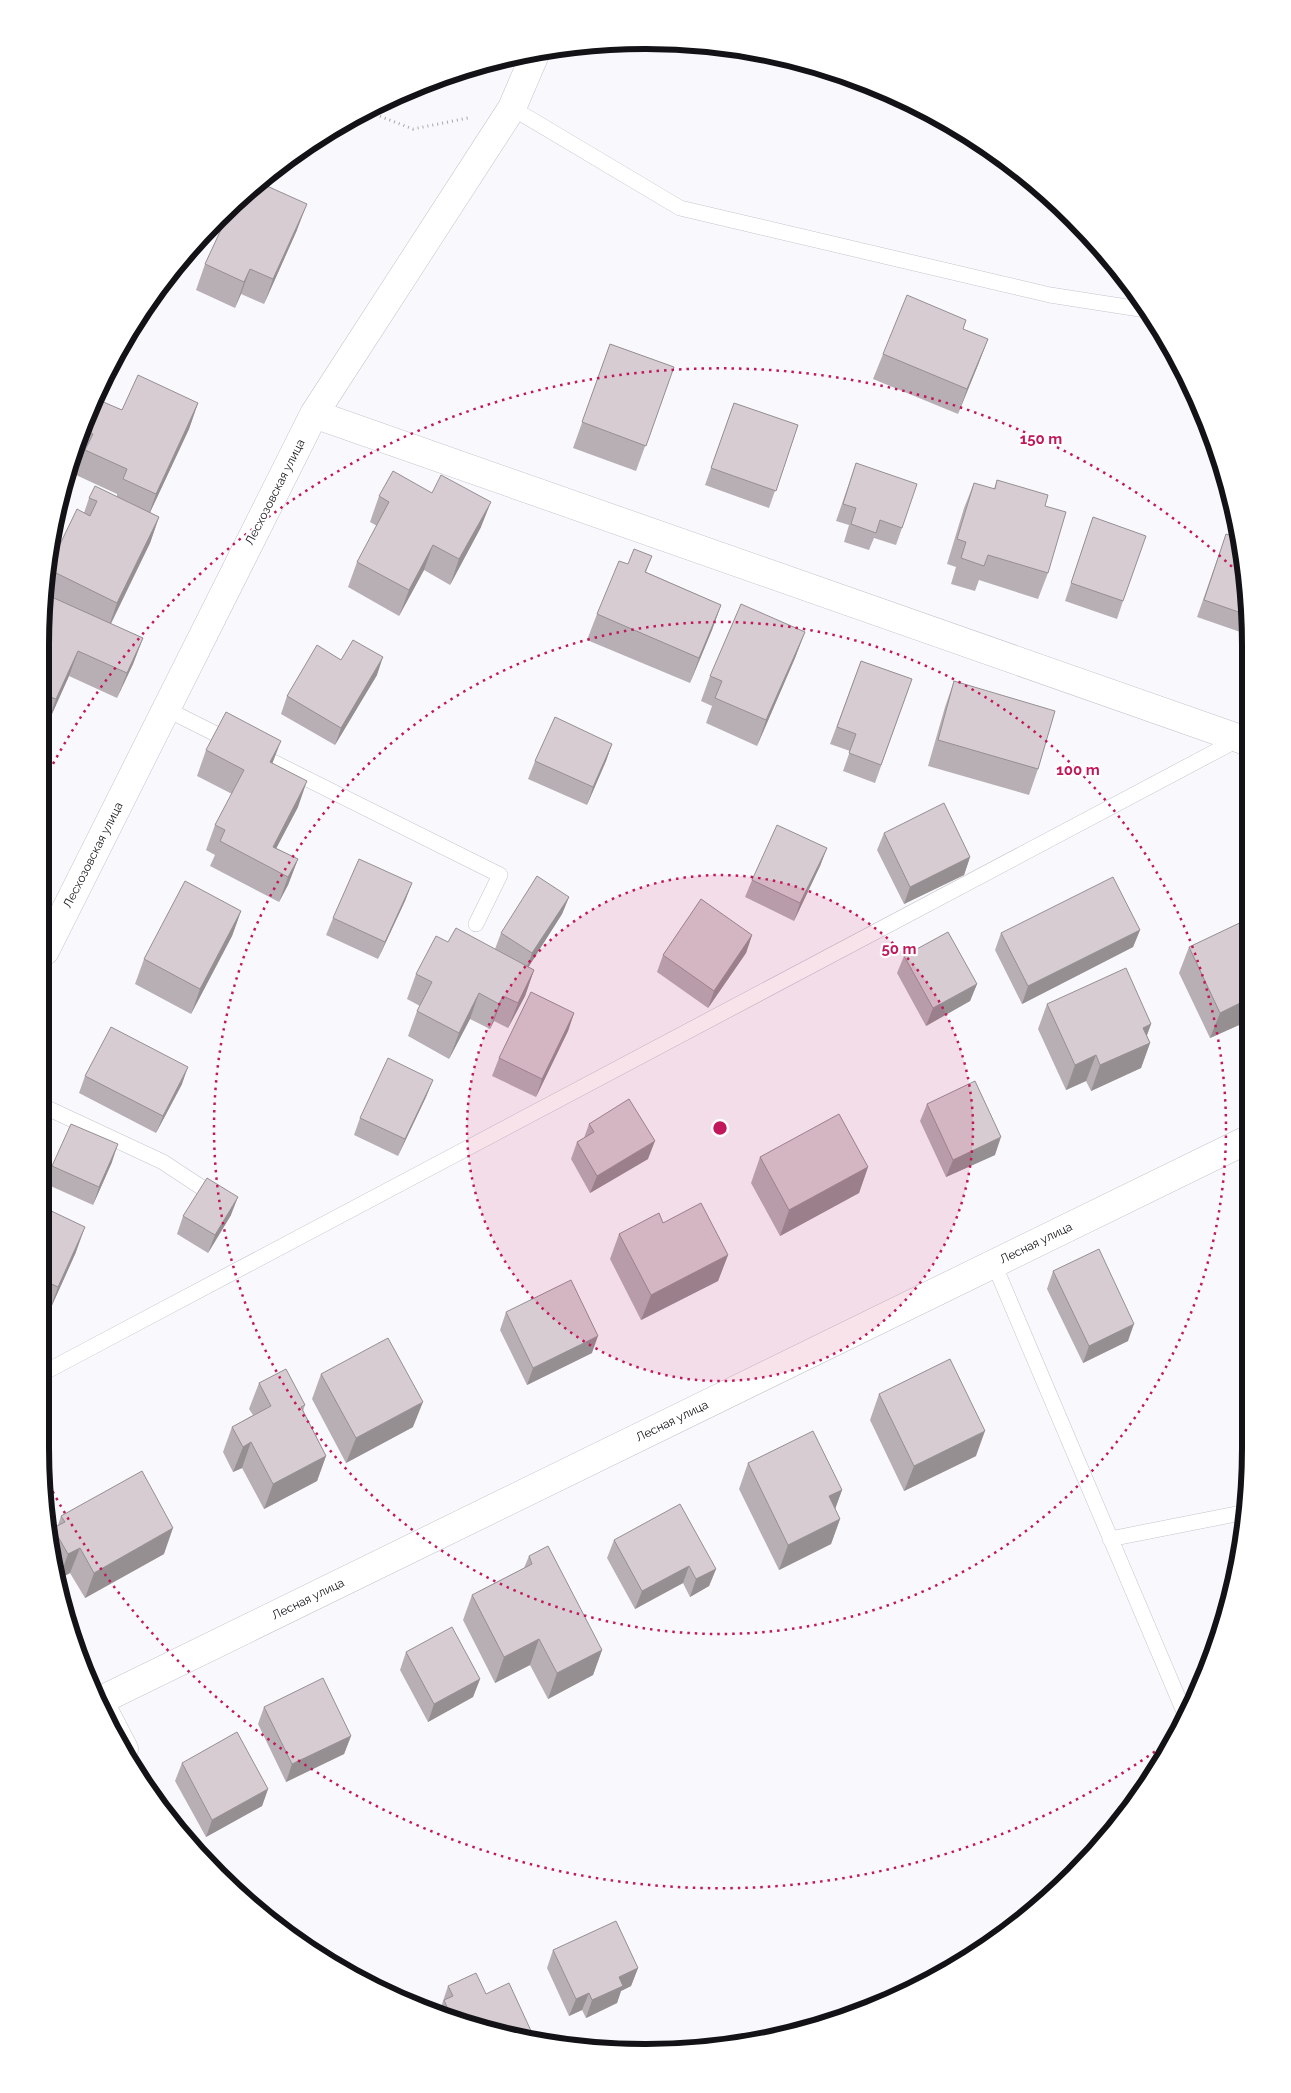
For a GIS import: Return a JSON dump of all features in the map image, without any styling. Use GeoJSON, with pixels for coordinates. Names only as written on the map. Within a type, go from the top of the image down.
{"type":"FeatureCollection","features":[{"type":"Feature","properties":{"kind":"street","name":"Лесхозовская улица"},"geometry":{"type":"LineString","coordinates":[[49,943],[314,414],[512,108],[533,59]]}},
{"type":"Feature","properties":{"kind":"street"},"geometry":{"type":"LineString","coordinates":[[314,414],[1242,740]]}},
{"type":"Feature","properties":{"kind":"street","name":"Лесная улица"},"geometry":{"type":"LineString","coordinates":[[104,1698],[1242,1143]]}},
{"type":"Feature","properties":{"kind":"lane"},"geometry":{"type":"LineString","coordinates":[[512,108],[680,208],[1050,295],[1138,309]]}},
{"type":"Feature","properties":{"kind":"lane"},"geometry":{"type":"LineString","coordinates":[[166,709],[500,875],[476,924]]}},
{"type":"Feature","properties":{"kind":"lane"},"geometry":{"type":"LineString","coordinates":[[49,1370],[1242,742]]}},
{"type":"Feature","properties":{"kind":"lane"},"geometry":{"type":"LineString","coordinates":[[49,1109],[163,1162],[210,1193]]}},
{"type":"Feature","properties":{"kind":"lane"},"geometry":{"type":"LineString","coordinates":[[994,1264],[1182,1709]]}},
{"type":"Feature","properties":{"kind":"lane"},"geometry":{"type":"LineString","coordinates":[[1110,1539],[1238,1514]]}},
{"type":"Feature","properties":{"kind":"path"},"geometry":{"type":"LineString","coordinates":[[374,114],[413,129],[512,108]]}},
{"type":"Feature","properties":{"kind":"building"},"geometry":{"type":"Polygon","coordinates":[[[266,186],[307,204],[273,279],[250,269],[244,282],[205,264],[223,225],[266,186]]]}},
{"type":"Feature","properties":{"kind":"building"},"geometry":{"type":"Polygon","coordinates":[[[907,295],[966,320],[963,329],[988,339],[967,389],[883,354],[907,295]]]}},
{"type":"Feature","properties":{"kind":"building"},"geometry":{"type":"Polygon","coordinates":[[[610,344],[674,367],[646,446],[582,422],[610,344]]]}},
{"type":"Feature","properties":{"kind":"building"},"geometry":{"type":"Polygon","coordinates":[[[138,375],[198,403],[156,494],[123,479],[127,469],[85,450],[93,434],[88,432],[101,401],[122,410],[138,375]]]}},
{"type":"Feature","properties":{"kind":"building"},"geometry":{"type":"Polygon","coordinates":[[[734,403],[798,425],[776,491],[711,468],[734,403]]]}},
{"type":"Feature","properties":{"kind":"building"},"geometry":{"type":"Polygon","coordinates":[[[856,463],[917,484],[902,528],[880,520],[876,533],[851,524],[856,508],[843,504],[856,463]]]}},
{"type":"Feature","properties":{"kind":"building"},"geometry":{"type":"Polygon","coordinates":[[[393,471],[432,493],[441,475],[491,502],[459,559],[433,545],[409,590],[357,562],[389,502],[379,496],[393,471]]]}},
{"type":"Feature","properties":{"kind":"building"},"geometry":{"type":"Polygon","coordinates":[[[997,480],[1048,495],[1045,506],[1066,512],[1048,573],[988,555],[984,566],[961,558],[966,542],[957,539],[974,483],[995,489],[997,480]]]}},
{"type":"Feature","properties":{"kind":"building"},"geometry":{"type":"Polygon","coordinates":[[[95,486],[159,517],[117,603],[54,572],[57,551],[77,509],[90,516],[97,501],[89,498],[95,486]]]}},
{"type":"Feature","properties":{"kind":"building"},"geometry":{"type":"Polygon","coordinates":[[[1093,517],[1146,536],[1123,601],[1071,583],[1093,517]]]}},
{"type":"Feature","properties":{"kind":"building"},"geometry":{"type":"Polygon","coordinates":[[[1226,534],[1232,536],[1241,613],[1204,600],[1226,534]]]}},
{"type":"Feature","properties":{"kind":"building"},"geometry":{"type":"Polygon","coordinates":[[[634,549],[652,556],[645,572],[721,605],[699,658],[597,614],[619,561],[628,564],[634,549]]]}},
{"type":"Feature","properties":{"kind":"building"},"geometry":{"type":"Polygon","coordinates":[[[51,597],[143,638],[127,673],[78,651],[56,699],[49,696],[51,597]]]}},
{"type":"Feature","properties":{"kind":"building"},"geometry":{"type":"Polygon","coordinates":[[[741,604],[805,632],[766,720],[715,698],[722,681],[710,676],[741,604]]]}},
{"type":"Feature","properties":{"kind":"building"},"geometry":{"type":"Polygon","coordinates":[[[353,640],[383,657],[341,728],[287,696],[317,645],[341,660],[353,640]]]}},
{"type":"Feature","properties":{"kind":"building"},"geometry":{"type":"Polygon","coordinates":[[[861,661],[912,679],[881,765],[849,753],[856,734],[837,727],[861,661]]]}},
{"type":"Feature","properties":{"kind":"building"},"geometry":{"type":"Polygon","coordinates":[[[954,681],[1055,711],[1038,769],[938,740],[954,681]]]}},
{"type":"Feature","properties":{"kind":"building"},"geometry":{"type":"Polygon","coordinates":[[[226,712],[281,741],[270,762],[307,781],[273,847],[298,859],[288,877],[220,841],[225,830],[215,825],[244,770],[206,750],[226,712]]]}},
{"type":"Feature","properties":{"kind":"building"},"geometry":{"type":"Polygon","coordinates":[[[555,717],[612,744],[593,787],[535,761],[555,717]]]}},
{"type":"Feature","properties":{"kind":"building"},"geometry":{"type":"Polygon","coordinates":[[[944,803],[970,857],[910,887],[884,833],[944,803]]]}},
{"type":"Feature","properties":{"kind":"building"},"geometry":{"type":"Polygon","coordinates":[[[777,825],[827,848],[800,903],[752,880],[777,825]]]}},
{"type":"Feature","properties":{"kind":"building"},"geometry":{"type":"Polygon","coordinates":[[[359,859],[412,883],[385,942],[333,918],[359,859]]]}},
{"type":"Feature","properties":{"kind":"building"},"geometry":{"type":"Polygon","coordinates":[[[537,876],[569,897],[532,953],[501,933],[537,876]]]}},
{"type":"Feature","properties":{"kind":"building"},"geometry":{"type":"Polygon","coordinates":[[[1113,877],[1140,930],[1028,986],[1001,933],[1113,877]]]}},
{"type":"Feature","properties":{"kind":"building"},"geometry":{"type":"Polygon","coordinates":[[[185,881],[241,911],[200,989],[144,959],[185,881]]]}},
{"type":"Feature","properties":{"kind":"building"},"geometry":{"type":"Polygon","coordinates":[[[701,899],[752,935],[714,991],[663,955],[701,899]]]}},
{"type":"Feature","properties":{"kind":"building"},"geometry":{"type":"Polygon","coordinates":[[[1242,922],[1242,1002],[1220,1013],[1189,947],[1242,922]]]}},
{"type":"Feature","properties":{"kind":"building"},"geometry":{"type":"Polygon","coordinates":[[[456,928],[534,970],[518,1003],[503,996],[499,1004],[479,993],[459,1033],[417,1011],[432,982],[416,974],[436,936],[448,942],[456,928]]]}},
{"type":"Feature","properties":{"kind":"building"},"geometry":{"type":"Polygon","coordinates":[[[948,932],[977,984],[933,1008],[904,956],[948,932]]]}},
{"type":"Feature","properties":{"kind":"building"},"geometry":{"type":"Polygon","coordinates":[[[1126,968],[1151,1024],[1143,1028],[1150,1043],[1100,1065],[1096,1055],[1075,1065],[1047,1004],[1126,968]]]}},
{"type":"Feature","properties":{"kind":"building"},"geometry":{"type":"Polygon","coordinates":[[[531,992],[574,1013],[542,1079],[499,1058],[531,992]]]}},
{"type":"Feature","properties":{"kind":"building"},"geometry":{"type":"Polygon","coordinates":[[[111,1027],[188,1067],[163,1116],[85,1076],[111,1027]]]}},
{"type":"Feature","properties":{"kind":"building"},"geometry":{"type":"Polygon","coordinates":[[[388,1058],[433,1080],[405,1139],[360,1118],[388,1058]]]}},
{"type":"Feature","properties":{"kind":"building"},"geometry":{"type":"Polygon","coordinates":[[[975,1081],[1001,1137],[953,1160],[927,1104],[975,1081]]]}},
{"type":"Feature","properties":{"kind":"building"},"geometry":{"type":"Polygon","coordinates":[[[629,1099],[655,1141],[597,1176],[577,1142],[594,1132],[589,1124],[629,1099]]]}},
{"type":"Feature","properties":{"kind":"building"},"geometry":{"type":"Polygon","coordinates":[[[839,1114],[868,1167],[789,1210],[760,1157],[839,1114]]]}},
{"type":"Feature","properties":{"kind":"building"},"geometry":{"type":"Polygon","coordinates":[[[71,1124],[118,1144],[99,1187],[52,1166],[71,1124]]]}},
{"type":"Feature","properties":{"kind":"building"},"geometry":{"type":"Polygon","coordinates":[[[207,1178],[238,1197],[215,1235],[183,1216],[207,1178]]]}},
{"type":"Feature","properties":{"kind":"building"},"geometry":{"type":"Polygon","coordinates":[[[701,1203],[728,1255],[651,1295],[619,1234],[659,1213],[663,1223],[701,1203]]]}},
{"type":"Feature","properties":{"kind":"building"},"geometry":{"type":"Polygon","coordinates":[[[49,1210],[85,1227],[58,1287],[49,1283],[49,1210]]]}},
{"type":"Feature","properties":{"kind":"building"},"geometry":{"type":"Polygon","coordinates":[[[1099,1249],[1134,1324],[1089,1346],[1053,1271],[1099,1249]]]}},
{"type":"Feature","properties":{"kind":"building"},"geometry":{"type":"Polygon","coordinates":[[[571,1280],[598,1336],[533,1368],[506,1312],[571,1280]]]}},
{"type":"Feature","properties":{"kind":"building"},"geometry":{"type":"Polygon","coordinates":[[[388,1338],[423,1402],[356,1438],[321,1374],[388,1338]]]}},
{"type":"Feature","properties":{"kind":"building"},"geometry":{"type":"Polygon","coordinates":[[[950,1359],[985,1431],[914,1466],[879,1394],[950,1359]]]}},
{"type":"Feature","properties":{"kind":"building"},"geometry":{"type":"Polygon","coordinates":[[[286,1369],[305,1405],[301,1407],[326,1456],[273,1484],[251,1442],[243,1447],[232,1427],[271,1406],[259,1383],[286,1369]]]}},
{"type":"Feature","properties":{"kind":"building"},"geometry":{"type":"Polygon","coordinates":[[[813,1431],[842,1490],[829,1496],[840,1519],[788,1545],[748,1463],[813,1431]]]}},
{"type":"Feature","properties":{"kind":"building"},"geometry":{"type":"Polygon","coordinates":[[[142,1471],[173,1528],[94,1573],[80,1548],[68,1554],[55,1531],[54,1527],[65,1522],[61,1516],[142,1471]]]}},
{"type":"Feature","properties":{"kind":"building"},"geometry":{"type":"Polygon","coordinates":[[[680,1504],[716,1569],[696,1579],[689,1566],[642,1591],[614,1540],[680,1504]]]}},
{"type":"Feature","properties":{"kind":"building"},"geometry":{"type":"Polygon","coordinates":[[[548,1546],[602,1650],[557,1673],[539,1639],[504,1657],[472,1595],[532,1564],[529,1556],[548,1546]]]}},
{"type":"Feature","properties":{"kind":"building"},"geometry":{"type":"Polygon","coordinates":[[[452,1627],[480,1679],[434,1704],[406,1652],[452,1627]]]}},
{"type":"Feature","properties":{"kind":"building"},"geometry":{"type":"Polygon","coordinates":[[[323,1678],[351,1736],[292,1764],[264,1707],[323,1678]]]}},
{"type":"Feature","properties":{"kind":"building"},"geometry":{"type":"Polygon","coordinates":[[[237,1732],[268,1789],[212,1820],[182,1763],[237,1732]]]}},
{"type":"Feature","properties":{"kind":"building"},"geometry":{"type":"Polygon","coordinates":[[[616,1921],[638,1968],[619,1977],[623,1986],[592,2000],[589,1993],[576,1999],[553,1950],[616,1921]]]}},
{"type":"Feature","properties":{"kind":"building"},"geometry":{"type":"Polygon","coordinates":[[[476,1973],[486,1994],[509,1983],[532,2033],[491,2024],[449,2011],[444,2000],[453,1996],[448,1986],[476,1973]]]}}]}
